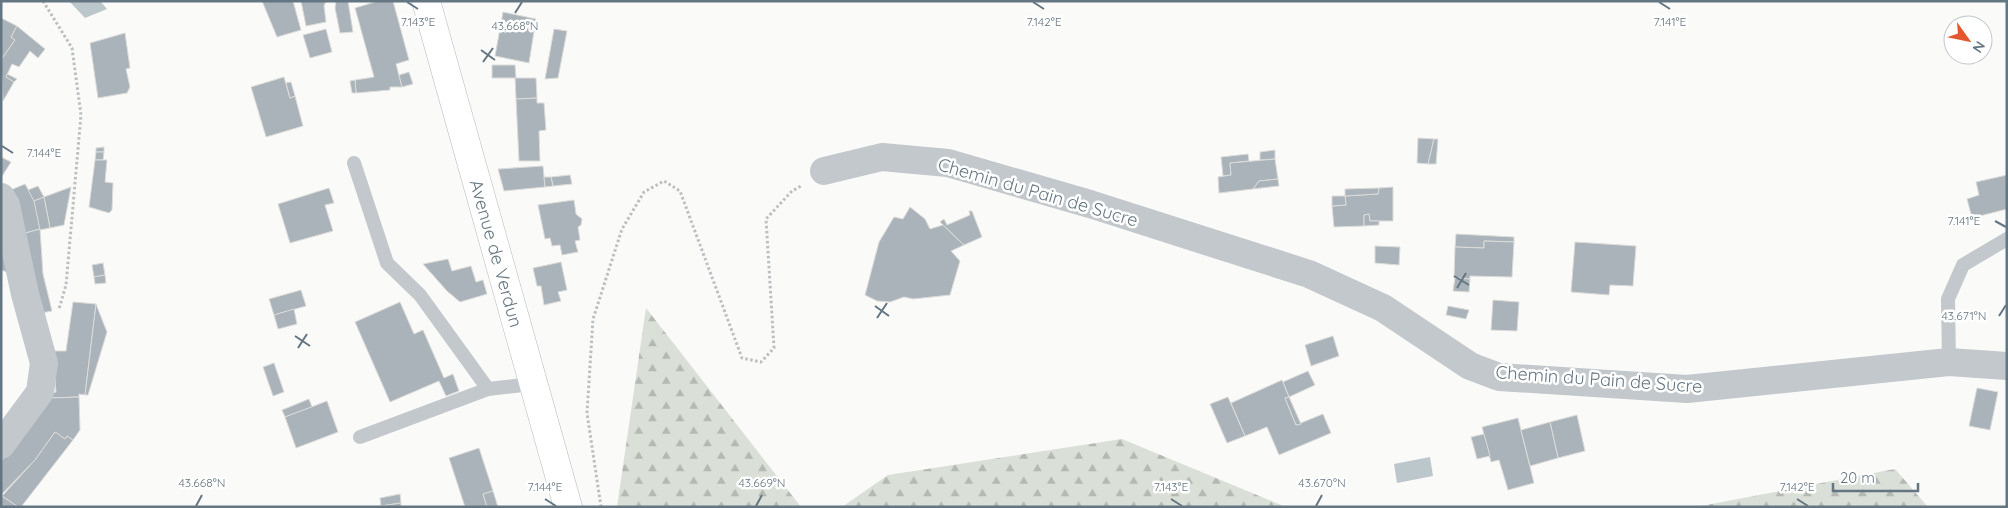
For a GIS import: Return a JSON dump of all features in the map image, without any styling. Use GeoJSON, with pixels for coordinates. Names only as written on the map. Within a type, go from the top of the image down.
{"type":"FeatureCollection","features":[{"type":"Feature","properties":{"kind":"main road","name":"Avenue de Verdun"},"geometry":{"type":"LineString","coordinates":[[426,1],[568,507]]}},
{"type":"Feature","properties":{"kind":"street","name":"Chemin du Pain de Sucre"},"geometry":{"type":"LineString","coordinates":[[824,171],[882,157],[948,163],[1090,204],[1308,274],[1383,308],[1470,366],[1499,377],[1687,389],[1949,362],[2007,366]]}},
{"type":"Feature","properties":{"kind":"street"},"geometry":{"type":"LineString","coordinates":[[1,197],[6,205],[25,294],[44,363],[40,392],[1,445]]}},
{"type":"Feature","properties":{"kind":"lane"},"geometry":{"type":"LineString","coordinates":[[354,163],[387,263],[420,295],[488,389]]}},
{"type":"Feature","properties":{"kind":"lane"},"geometry":{"type":"LineString","coordinates":[[1949,362],[1948,299],[1963,265],[2007,239]]}},
{"type":"Feature","properties":{"kind":"lane"},"geometry":{"type":"LineString","coordinates":[[360,437],[488,389],[532,384]]}},
{"type":"Feature","properties":{"kind":"path"},"geometry":{"type":"LineString","coordinates":[[43,1],[72,48],[81,115],[66,285],[59,311]]}},
{"type":"Feature","properties":{"kind":"path"},"geometry":{"type":"LineString","coordinates":[[601,507],[587,413],[593,319],[622,229],[644,192],[664,181],[680,192],[742,358],[761,362],[774,348],[766,219],[792,191],[824,171]]}},
{"type":"Feature","properties":{"kind":"green space"},"geometry":{"type":"Polygon","coordinates":[[[646,308],[801,507],[617,507],[646,308]]]}},
{"type":"Feature","properties":{"kind":"green space"},"geometry":{"type":"Polygon","coordinates":[[[1122,439],[1286,507],[842,507],[888,475],[1122,439]]]}},
{"type":"Feature","properties":{"kind":"green space"},"geometry":{"type":"Polygon","coordinates":[[[1895,469],[1928,507],[1696,507],[1895,469]]]}},
{"type":"Feature","properties":{"kind":"shaded area"},"geometry":{"type":"Polygon","coordinates":[[[69,1],[100,1],[107,9],[85,18],[69,1]]]}},
{"type":"Feature","properties":{"kind":"shaded area"},"geometry":{"type":"Polygon","coordinates":[[[1430,457],[1433,476],[1397,483],[1394,464],[1430,457]]]}},
{"type":"Feature","properties":{"kind":"building"},"geometry":{"type":"Polygon","coordinates":[[[262,1],[293,1],[301,30],[277,37],[262,1]]]}},
{"type":"Feature","properties":{"kind":"building"},"geometry":{"type":"Polygon","coordinates":[[[301,1],[326,1],[324,6],[326,22],[306,26],[301,1]]]}},
{"type":"Feature","properties":{"kind":"building"},"geometry":{"type":"Polygon","coordinates":[[[336,1],[348,1],[353,32],[340,33],[335,8],[336,1]]]}},
{"type":"Feature","properties":{"kind":"building"},"geometry":{"type":"Polygon","coordinates":[[[378,1],[393,1],[409,60],[396,64],[402,87],[390,87],[390,90],[356,93],[355,80],[374,77],[355,8],[378,1]]]}},
{"type":"Feature","properties":{"kind":"building"},"geometry":{"type":"Polygon","coordinates":[[[503,12],[536,19],[529,63],[495,56],[503,12]]]}},
{"type":"Feature","properties":{"kind":"building"},"geometry":{"type":"Polygon","coordinates":[[[1,18],[17,26],[11,37],[15,40],[1,60],[1,18]]]}},
{"type":"Feature","properties":{"kind":"building"},"geometry":{"type":"Polygon","coordinates":[[[17,26],[45,49],[38,58],[30,51],[19,67],[12,64],[6,77],[14,82],[3,101],[1,60],[15,40],[11,37],[17,26]]]}},
{"type":"Feature","properties":{"kind":"building"},"geometry":{"type":"Polygon","coordinates":[[[326,29],[332,52],[310,58],[303,35],[326,29]]]}},
{"type":"Feature","properties":{"kind":"building"},"geometry":{"type":"Polygon","coordinates":[[[554,29],[567,31],[558,78],[545,79],[554,29]]]}},
{"type":"Feature","properties":{"kind":"building"},"geometry":{"type":"Polygon","coordinates":[[[125,33],[130,68],[126,69],[130,87],[127,93],[98,98],[90,43],[125,33]]]}},
{"type":"Feature","properties":{"kind":"building"},"geometry":{"type":"Polygon","coordinates":[[[492,65],[515,65],[516,78],[492,78],[492,65]]]}},
{"type":"Feature","properties":{"kind":"building"},"geometry":{"type":"Polygon","coordinates":[[[409,72],[413,84],[402,87],[399,75],[409,72]]]}},
{"type":"Feature","properties":{"kind":"building"},"geometry":{"type":"Polygon","coordinates":[[[7,74],[17,79],[14,82],[6,77],[7,74]]]}},
{"type":"Feature","properties":{"kind":"building"},"geometry":{"type":"Polygon","coordinates":[[[284,77],[290,98],[295,96],[303,126],[266,137],[251,87],[284,77]]]}},
{"type":"Feature","properties":{"kind":"building"},"geometry":{"type":"Polygon","coordinates":[[[515,78],[536,78],[537,98],[516,99],[515,78]]]}},
{"type":"Feature","properties":{"kind":"building"},"geometry":{"type":"Polygon","coordinates":[[[355,80],[356,93],[352,93],[350,81],[355,80]]]}},
{"type":"Feature","properties":{"kind":"building"},"geometry":{"type":"Polygon","coordinates":[[[291,82],[295,96],[290,98],[286,83],[291,82]]]}},
{"type":"Feature","properties":{"kind":"building"},"geometry":{"type":"Polygon","coordinates":[[[537,98],[537,103],[544,103],[546,130],[539,131],[540,161],[519,161],[516,99],[537,98]]]}},
{"type":"Feature","properties":{"kind":"building"},"geometry":{"type":"Polygon","coordinates":[[[1418,138],[1434,139],[1428,164],[1417,163],[1418,138]]]}},
{"type":"Feature","properties":{"kind":"building"},"geometry":{"type":"Polygon","coordinates":[[[1434,139],[1438,139],[1436,164],[1428,164],[1434,139]]]}},
{"type":"Feature","properties":{"kind":"building"},"geometry":{"type":"Polygon","coordinates":[[[104,147],[104,152],[96,152],[96,148],[104,147]]]}},
{"type":"Feature","properties":{"kind":"building"},"geometry":{"type":"Polygon","coordinates":[[[1275,150],[1275,159],[1260,160],[1260,152],[1275,150]]]}},
{"type":"Feature","properties":{"kind":"building"},"geometry":{"type":"Polygon","coordinates":[[[96,152],[104,152],[103,160],[95,160],[96,152]]]}},
{"type":"Feature","properties":{"kind":"building"},"geometry":{"type":"Polygon","coordinates":[[[1248,154],[1249,161],[1230,163],[1231,175],[1223,176],[1221,157],[1248,154]]]}},
{"type":"Feature","properties":{"kind":"building"},"geometry":{"type":"Polygon","coordinates":[[[1,157],[11,162],[1,178],[1,157]]]}},
{"type":"Feature","properties":{"kind":"building"},"geometry":{"type":"Polygon","coordinates":[[[1275,159],[1278,179],[1259,181],[1253,189],[1219,193],[1218,177],[1231,175],[1230,163],[1275,159]]]}},
{"type":"Feature","properties":{"kind":"building"},"geometry":{"type":"Polygon","coordinates":[[[95,160],[107,160],[105,182],[113,183],[112,210],[109,213],[89,207],[95,160]]]}},
{"type":"Feature","properties":{"kind":"building"},"geometry":{"type":"Polygon","coordinates":[[[543,166],[545,187],[504,191],[498,169],[543,166]]]}},
{"type":"Feature","properties":{"kind":"building"},"geometry":{"type":"Polygon","coordinates":[[[570,175],[572,184],[553,186],[551,177],[570,175]]]}},
{"type":"Feature","properties":{"kind":"building"},"geometry":{"type":"Polygon","coordinates":[[[2007,175],[2007,209],[1972,218],[1967,199],[1979,195],[1976,182],[2007,175]]]}},
{"type":"Feature","properties":{"kind":"building"},"geometry":{"type":"Polygon","coordinates":[[[544,177],[551,177],[553,186],[545,187],[544,177]]]}},
{"type":"Feature","properties":{"kind":"building"},"geometry":{"type":"Polygon","coordinates":[[[1278,179],[1279,186],[1253,189],[1259,181],[1278,179]]]}},
{"type":"Feature","properties":{"kind":"building"},"geometry":{"type":"Polygon","coordinates":[[[25,184],[35,201],[40,229],[18,235],[6,192],[25,184]]]}},
{"type":"Feature","properties":{"kind":"building"},"geometry":{"type":"Polygon","coordinates":[[[38,186],[44,197],[34,201],[28,190],[38,186]]]}},
{"type":"Feature","properties":{"kind":"building"},"geometry":{"type":"Polygon","coordinates":[[[71,187],[64,225],[50,228],[44,197],[71,187]]]}},
{"type":"Feature","properties":{"kind":"building"},"geometry":{"type":"Polygon","coordinates":[[[1393,187],[1393,221],[1370,221],[1369,214],[1364,215],[1364,226],[1334,227],[1332,206],[1346,205],[1345,196],[1378,194],[1379,188],[1393,187]]]}},
{"type":"Feature","properties":{"kind":"building"},"geometry":{"type":"Polygon","coordinates":[[[329,188],[334,203],[325,205],[333,231],[290,243],[278,204],[329,188]]]}},
{"type":"Feature","properties":{"kind":"building"},"geometry":{"type":"Polygon","coordinates":[[[1379,188],[1378,194],[1345,196],[1345,189],[1379,188]]]}},
{"type":"Feature","properties":{"kind":"building"},"geometry":{"type":"Polygon","coordinates":[[[1332,196],[1345,196],[1346,205],[1332,206],[1332,196]]]}},
{"type":"Feature","properties":{"kind":"building"},"geometry":{"type":"Polygon","coordinates":[[[44,197],[50,228],[40,230],[34,201],[44,197]]]}},
{"type":"Feature","properties":{"kind":"building"},"geometry":{"type":"Polygon","coordinates":[[[574,200],[576,214],[582,219],[581,225],[578,227],[580,240],[575,241],[578,252],[562,255],[560,245],[552,246],[550,238],[545,239],[538,205],[574,200]]]}},
{"type":"Feature","properties":{"kind":"building"},"geometry":{"type":"Polygon","coordinates":[[[910,207],[925,219],[930,229],[943,225],[964,245],[951,251],[960,261],[950,295],[913,299],[904,297],[890,302],[877,301],[865,295],[879,242],[894,217],[903,219],[910,207]]]}},
{"type":"Feature","properties":{"kind":"building"},"geometry":{"type":"Polygon","coordinates":[[[969,211],[972,211],[982,237],[964,245],[940,222],[944,219],[947,225],[970,215],[969,211]]]}},
{"type":"Feature","properties":{"kind":"building"},"geometry":{"type":"Polygon","coordinates":[[[1369,214],[1370,221],[1379,221],[1379,225],[1364,226],[1364,215],[1369,214]]]}},
{"type":"Feature","properties":{"kind":"building"},"geometry":{"type":"Polygon","coordinates":[[[1,221],[7,272],[1,270],[1,221]]]}},
{"type":"Feature","properties":{"kind":"building"},"geometry":{"type":"Polygon","coordinates":[[[40,229],[43,274],[52,311],[41,313],[18,235],[40,229]]]}},
{"type":"Feature","properties":{"kind":"building"},"geometry":{"type":"Polygon","coordinates":[[[1456,234],[1514,237],[1514,242],[1484,241],[1484,248],[1455,247],[1456,234]]]}},
{"type":"Feature","properties":{"kind":"building"},"geometry":{"type":"Polygon","coordinates":[[[1484,241],[1514,242],[1512,277],[1470,276],[1470,279],[1454,278],[1455,247],[1484,248],[1484,241]]]}},
{"type":"Feature","properties":{"kind":"building"},"geometry":{"type":"Polygon","coordinates":[[[1575,242],[1636,246],[1633,286],[1610,285],[1609,295],[1571,292],[1575,242]]]}},
{"type":"Feature","properties":{"kind":"building"},"geometry":{"type":"Polygon","coordinates":[[[1375,246],[1400,247],[1399,265],[1375,263],[1375,246]]]}},
{"type":"Feature","properties":{"kind":"building"},"geometry":{"type":"Polygon","coordinates":[[[448,259],[452,271],[471,266],[476,282],[483,280],[487,294],[460,302],[447,291],[423,264],[448,259]]]}},
{"type":"Feature","properties":{"kind":"building"},"geometry":{"type":"Polygon","coordinates":[[[561,262],[567,290],[558,292],[561,301],[544,305],[541,286],[537,286],[533,268],[561,262]]]}},
{"type":"Feature","properties":{"kind":"building"},"geometry":{"type":"Polygon","coordinates":[[[103,263],[105,275],[94,277],[92,265],[103,263]]]}},
{"type":"Feature","properties":{"kind":"building"},"geometry":{"type":"Polygon","coordinates":[[[105,275],[106,283],[95,284],[94,277],[105,275]]]}},
{"type":"Feature","properties":{"kind":"building"},"geometry":{"type":"Polygon","coordinates":[[[1455,278],[1470,279],[1469,292],[1453,291],[1455,278]]]}},
{"type":"Feature","properties":{"kind":"building"},"geometry":{"type":"Polygon","coordinates":[[[301,290],[306,306],[274,315],[269,299],[301,290]]]}},
{"type":"Feature","properties":{"kind":"building"},"geometry":{"type":"Polygon","coordinates":[[[1493,300],[1519,302],[1517,331],[1491,330],[1493,300]]]}},
{"type":"Feature","properties":{"kind":"building"},"geometry":{"type":"Polygon","coordinates":[[[73,302],[96,304],[85,395],[79,394],[79,397],[50,398],[56,392],[53,351],[66,351],[73,302]]]}},
{"type":"Feature","properties":{"kind":"building"},"geometry":{"type":"Polygon","coordinates":[[[400,302],[414,334],[423,330],[444,378],[453,374],[459,391],[446,396],[439,381],[390,402],[355,322],[400,302]]]}},
{"type":"Feature","properties":{"kind":"building"},"geometry":{"type":"Polygon","coordinates":[[[96,304],[107,332],[88,395],[85,395],[96,304]]]}},
{"type":"Feature","properties":{"kind":"building"},"geometry":{"type":"Polygon","coordinates":[[[1448,306],[1469,310],[1466,319],[1446,315],[1448,306]]]}},
{"type":"Feature","properties":{"kind":"building"},"geometry":{"type":"Polygon","coordinates":[[[294,309],[297,324],[278,329],[274,315],[294,309]]]}},
{"type":"Feature","properties":{"kind":"building"},"geometry":{"type":"Polygon","coordinates":[[[1333,336],[1339,356],[1311,366],[1305,345],[1333,336]]]}},
{"type":"Feature","properties":{"kind":"building"},"geometry":{"type":"Polygon","coordinates":[[[274,363],[284,392],[273,396],[263,367],[274,363]]]}},
{"type":"Feature","properties":{"kind":"building"},"geometry":{"type":"Polygon","coordinates":[[[1308,371],[1315,385],[1289,397],[1283,382],[1308,371]]]}},
{"type":"Feature","properties":{"kind":"building"},"geometry":{"type":"Polygon","coordinates":[[[1282,380],[1289,397],[1285,398],[1296,425],[1323,414],[1331,433],[1279,455],[1267,427],[1245,436],[1231,403],[1282,380]]]}},
{"type":"Feature","properties":{"kind":"building"},"geometry":{"type":"Polygon","coordinates":[[[1977,388],[1998,392],[1990,430],[1969,426],[1977,388]]]}},
{"type":"Feature","properties":{"kind":"building"},"geometry":{"type":"Polygon","coordinates":[[[79,397],[80,430],[73,440],[67,436],[65,439],[55,432],[35,460],[1,495],[1,461],[20,441],[50,398],[79,397]]]}},
{"type":"Feature","properties":{"kind":"building"},"geometry":{"type":"Polygon","coordinates":[[[1228,397],[1245,436],[1227,443],[1210,404],[1228,397]]]}},
{"type":"Feature","properties":{"kind":"building"},"geometry":{"type":"Polygon","coordinates":[[[1289,397],[1301,424],[1296,425],[1285,398],[1289,397]]]}},
{"type":"Feature","properties":{"kind":"building"},"geometry":{"type":"Polygon","coordinates":[[[309,399],[312,407],[285,417],[282,410],[309,399]]]}},
{"type":"Feature","properties":{"kind":"building"},"geometry":{"type":"Polygon","coordinates":[[[327,401],[338,432],[296,448],[285,417],[327,401]]]}},
{"type":"Feature","properties":{"kind":"building"},"geometry":{"type":"Polygon","coordinates":[[[1577,415],[1585,451],[1558,458],[1550,422],[1577,415]]]}},
{"type":"Feature","properties":{"kind":"building"},"geometry":{"type":"Polygon","coordinates":[[[1518,418],[1534,483],[1508,490],[1499,460],[1491,462],[1482,427],[1518,418]]]}},
{"type":"Feature","properties":{"kind":"building"},"geometry":{"type":"Polygon","coordinates":[[[1550,422],[1558,458],[1530,466],[1521,430],[1550,422]]]}},
{"type":"Feature","properties":{"kind":"building"},"geometry":{"type":"Polygon","coordinates":[[[55,432],[65,439],[67,436],[73,440],[21,507],[18,507],[2,496],[35,460],[55,432]]]}},
{"type":"Feature","properties":{"kind":"building"},"geometry":{"type":"Polygon","coordinates":[[[1484,434],[1490,456],[1477,459],[1471,437],[1484,434]]]}},
{"type":"Feature","properties":{"kind":"building"},"geometry":{"type":"Polygon","coordinates":[[[479,448],[493,491],[483,494],[487,507],[465,507],[449,458],[479,448]]]}},
{"type":"Feature","properties":{"kind":"building"},"geometry":{"type":"Polygon","coordinates":[[[493,491],[498,507],[487,507],[483,494],[493,491]]]}},
{"type":"Feature","properties":{"kind":"building"},"geometry":{"type":"Polygon","coordinates":[[[400,494],[401,503],[381,506],[380,498],[400,494]]]}},
{"type":"Feature","properties":{"kind":"building"},"geometry":{"type":"Polygon","coordinates":[[[2,496],[18,507],[1,507],[2,496]]]}},
{"type":"Feature","properties":{"kind":"building"},"geometry":{"type":"Polygon","coordinates":[[[401,503],[401,507],[381,507],[381,506],[401,503]]]}}]}
